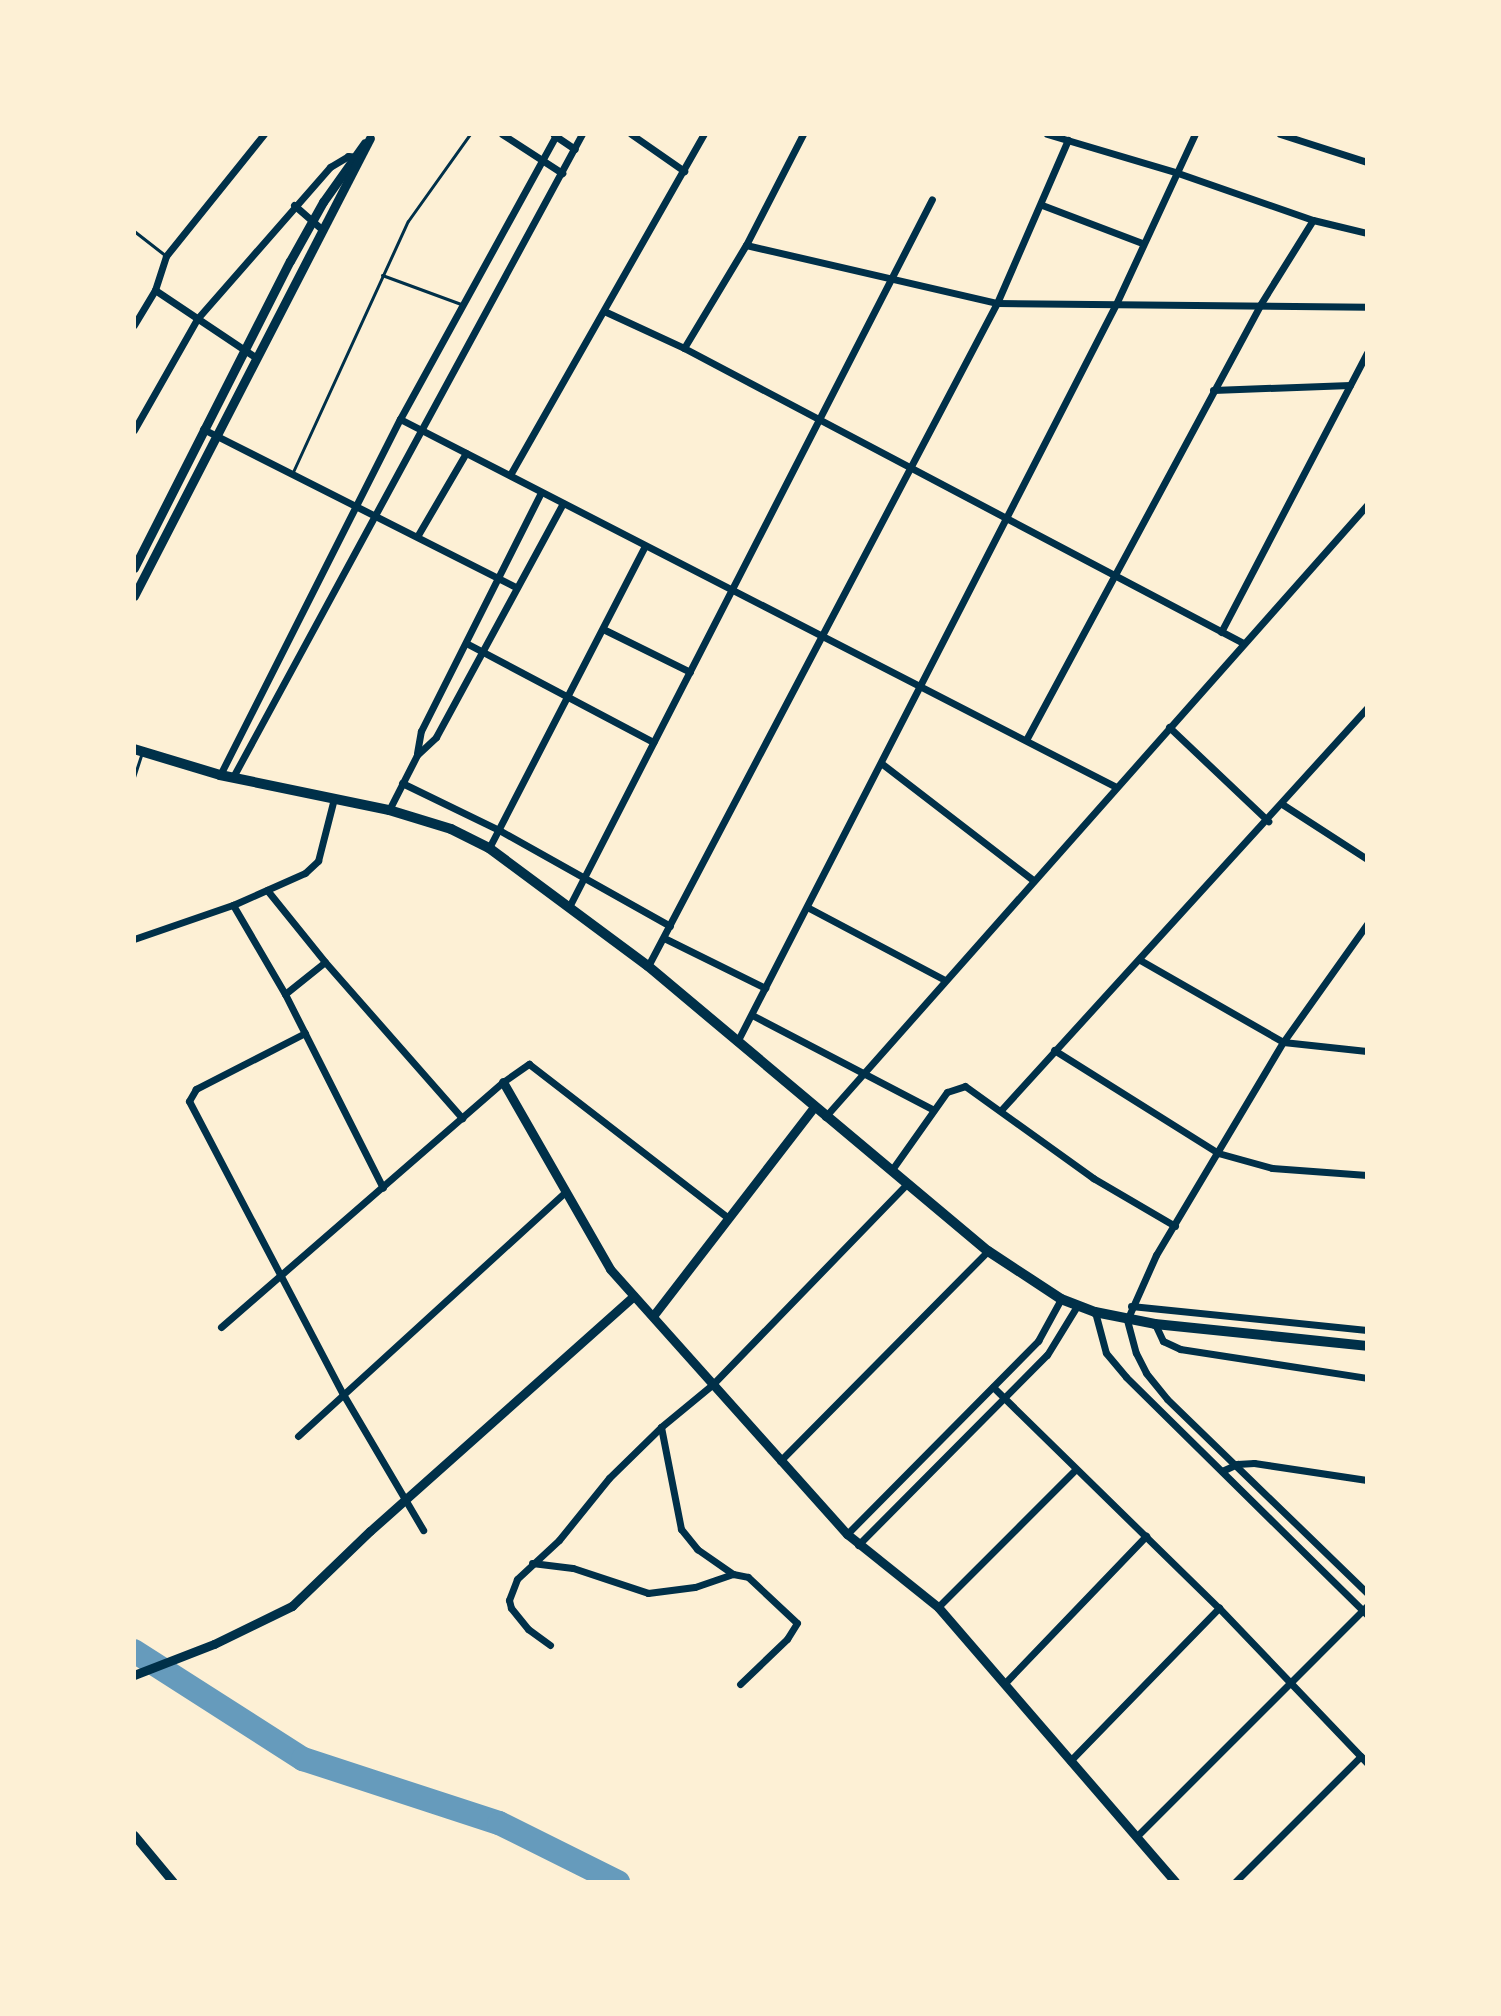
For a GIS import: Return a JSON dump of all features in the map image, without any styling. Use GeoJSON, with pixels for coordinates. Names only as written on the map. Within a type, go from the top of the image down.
{"type":"FeatureCollection","features":[{"type":"Feature","properties":{"kind":"main road"},"geometry":{"type":"LineString","coordinates":[[138,750],[220,775],[389,810],[451,829],[489,848],[570,905],[648,966],[813,1108],[988,1251],[1061,1299],[1127,1320],[1367,1346]]}},
{"type":"Feature","properties":{"kind":"street"},"geometry":{"type":"LineString","coordinates":[[134,325],[155,290],[166,256],[264,134]]}},
{"type":"Feature","properties":{"kind":"street"},"geometry":{"type":"LineString","coordinates":[[502,134],[562,173]]}},
{"type":"Feature","properties":{"kind":"street"},"geometry":{"type":"LineString","coordinates":[[233,777],[582,134]]}},
{"type":"Feature","properties":{"kind":"street"},"geometry":{"type":"LineString","coordinates":[[631,134],[684,171]]}},
{"type":"Feature","properties":{"kind":"street"},"geometry":{"type":"LineString","coordinates":[[510,475],[704,134]]}},
{"type":"Feature","properties":{"kind":"street"},"geometry":{"type":"LineString","coordinates":[[684,348],[746,245],[803,134]]}},
{"type":"Feature","properties":{"kind":"street"},"geometry":{"type":"LineString","coordinates":[[1047,134],[1175,172],[1313,220],[1367,233]]}},
{"type":"Feature","properties":{"kind":"street"},"geometry":{"type":"LineString","coordinates":[[737,1042],[1116,304],[1195,134]]}},
{"type":"Feature","properties":{"kind":"street"},"geometry":{"type":"LineString","coordinates":[[1280,134],[1367,162]]}},
{"type":"Feature","properties":{"kind":"street"},"geometry":{"type":"LineString","coordinates":[[220,775],[400,419],[555,135],[575,149]]}},
{"type":"Feature","properties":{"kind":"street"},"geometry":{"type":"LineString","coordinates":[[134,568],[312,220],[371,136]]}},
{"type":"Feature","properties":{"kind":"street"},"geometry":{"type":"LineString","coordinates":[[648,966],[997,303],[1068,140]]}},
{"type":"Feature","properties":{"kind":"street"},"geometry":{"type":"LineString","coordinates":[[134,430],[197,319],[330,167],[358,156]]}},
{"type":"Feature","properties":{"kind":"street"},"geometry":{"type":"LineString","coordinates":[[135,591],[358,156]]}},
{"type":"Feature","properties":{"kind":"street"},"geometry":{"type":"LineString","coordinates":[[570,905],[932,199]]}},
{"type":"Feature","properties":{"kind":"street"},"geometry":{"type":"LineString","coordinates":[[294,205],[322,229]]}},
{"type":"Feature","properties":{"kind":"street"},"geometry":{"type":"LineString","coordinates":[[1042,205],[1142,243]]}},
{"type":"Feature","properties":{"kind":"street"},"geometry":{"type":"LineString","coordinates":[[1026,740],[1213,390],[1260,305],[1313,220]]}},
{"type":"Feature","properties":{"kind":"street"},"geometry":{"type":"LineString","coordinates":[[746,245],[997,303],[1367,307]]}},
{"type":"Feature","properties":{"kind":"street"},"geometry":{"type":"LineString","coordinates":[[155,290],[255,357]]}},
{"type":"Feature","properties":{"kind":"street"},"geometry":{"type":"LineString","coordinates":[[604,311],[684,348],[1243,643]]}},
{"type":"Feature","properties":{"kind":"street"},"geometry":{"type":"LineString","coordinates":[[1221,632],[1367,353]]}},
{"type":"Feature","properties":{"kind":"street"},"geometry":{"type":"LineString","coordinates":[[1213,390],[1350,385]]}},
{"type":"Feature","properties":{"kind":"street"},"geometry":{"type":"LineString","coordinates":[[400,419],[1116,787]]}},
{"type":"Feature","properties":{"kind":"street"},"geometry":{"type":"LineString","coordinates":[[203,429],[516,587]]}},
{"type":"Feature","properties":{"kind":"street"},"geometry":{"type":"LineString","coordinates":[[418,535],[466,453]]}},
{"type":"Feature","properties":{"kind":"street"},"geometry":{"type":"LineString","coordinates":[[417,755],[421,731],[541,492]]}},
{"type":"Feature","properties":{"kind":"street"},"geometry":{"type":"LineString","coordinates":[[389,810],[417,755],[436,737],[563,503]]}},
{"type":"Feature","properties":{"kind":"street"},"geometry":{"type":"LineString","coordinates":[[825,1117],[1367,505]]}},
{"type":"Feature","properties":{"kind":"street"},"geometry":{"type":"LineString","coordinates":[[489,848],[645,546]]}},
{"type":"Feature","properties":{"kind":"street"},"geometry":{"type":"LineString","coordinates":[[603,629],[690,672]]}},
{"type":"Feature","properties":{"kind":"street"},"geometry":{"type":"LineString","coordinates":[[466,643],[653,742]]}},
{"type":"Feature","properties":{"kind":"street"},"geometry":{"type":"LineString","coordinates":[[274,664],[291,671]]}},
{"type":"Feature","properties":{"kind":"street"},"geometry":{"type":"LineString","coordinates":[[1002,1109],[1268,821],[1367,708]]}},
{"type":"Feature","properties":{"kind":"street"},"geometry":{"type":"LineString","coordinates":[[1169,727],[1268,821]]}},
{"type":"Feature","properties":{"kind":"street"},"geometry":{"type":"LineString","coordinates":[[881,763],[1033,880]]}},
{"type":"Feature","properties":{"kind":"street"},"geometry":{"type":"LineString","coordinates":[[402,783],[499,830],[670,926]]}},
{"type":"Feature","properties":{"kind":"street"},"geometry":{"type":"LineString","coordinates":[[134,939],[233,905],[305,873],[318,861],[334,798]]}},
{"type":"Feature","properties":{"kind":"street"},"geometry":{"type":"LineString","coordinates":[[1282,804],[1367,859]]}},
{"type":"Feature","properties":{"kind":"street"},"geometry":{"type":"LineString","coordinates":[[267,890],[325,962],[462,1118]]}},
{"type":"Feature","properties":{"kind":"street"},"geometry":{"type":"LineString","coordinates":[[233,905],[285,994],[383,1188]]}},
{"type":"Feature","properties":{"kind":"street"},"geometry":{"type":"LineString","coordinates":[[807,907],[945,980]]}},
{"type":"Feature","properties":{"kind":"street"},"geometry":{"type":"LineString","coordinates":[[1367,925],[1283,1042],[1175,1226],[1131,1306],[1127,1320],[1136,1353],[1146,1373],[1167,1399],[1367,1593]]}},
{"type":"Feature","properties":{"kind":"street"},"geometry":{"type":"LineString","coordinates":[[664,938],[765,988]]}},
{"type":"Feature","properties":{"kind":"street"},"geometry":{"type":"LineString","coordinates":[[1140,960],[1283,1042],[1367,1051]]}},
{"type":"Feature","properties":{"kind":"street"},"geometry":{"type":"LineString","coordinates":[[285,994],[325,962]]}},
{"type":"Feature","properties":{"kind":"street"},"geometry":{"type":"LineString","coordinates":[[752,1015],[934,1110]]}},
{"type":"Feature","properties":{"kind":"street"},"geometry":{"type":"LineString","coordinates":[[305,1033],[196,1089],[189,1101],[343,1394],[423,1530]]}},
{"type":"Feature","properties":{"kind":"street"},"geometry":{"type":"LineString","coordinates":[[1054,1050],[1218,1153],[1272,1168],[1367,1175]]}},
{"type":"Feature","properties":{"kind":"street"},"geometry":{"type":"LineString","coordinates":[[221,1327],[282,1278],[503,1082],[529,1064],[538,1067],[727,1217]]}},
{"type":"Feature","properties":{"kind":"street"},"geometry":{"type":"LineString","coordinates":[[503,1082],[604,1260],[634,1296],[847,1534],[938,1607],[1175,1882]]}},
{"type":"Feature","properties":{"kind":"street"},"geometry":{"type":"LineString","coordinates":[[891,1171],[934,1110],[959,1085],[972,1088],[1093,1178],[1175,1226]]}},
{"type":"Feature","properties":{"kind":"street"},"geometry":{"type":"LineString","coordinates":[[653,1316],[813,1108]]}},
{"type":"Feature","properties":{"kind":"street"},"geometry":{"type":"LineString","coordinates":[[550,1645],[528,1629],[511,1608],[509,1600],[517,1579],[559,1540],[591,1498],[661,1427],[712,1385],[907,1184]]}},
{"type":"Feature","properties":{"kind":"street"},"geometry":{"type":"LineString","coordinates":[[298,1436],[564,1193]]}},
{"type":"Feature","properties":{"kind":"street"},"geometry":{"type":"LineString","coordinates":[[780,1461],[988,1251]]}},
{"type":"Feature","properties":{"kind":"street"},"geometry":{"type":"LineString","coordinates":[[134,1675],[214,1644],[292,1606],[370,1531],[634,1296]]}},
{"type":"Feature","properties":{"kind":"street"},"geometry":{"type":"LineString","coordinates":[[847,1534],[1038,1341],[1061,1299]]}},
{"type":"Feature","properties":{"kind":"street"},"geometry":{"type":"LineString","coordinates":[[858,1545],[1058,1342],[1077,1306]]}},
{"type":"Feature","properties":{"kind":"street"},"geometry":{"type":"LineString","coordinates":[[1131,1306],[1367,1330]]}},
{"type":"Feature","properties":{"kind":"street"},"geometry":{"type":"LineString","coordinates":[[1095,1312],[1100,1340],[1116,1365],[1366,1610],[1136,1837]]}},
{"type":"Feature","properties":{"kind":"street"},"geometry":{"type":"LineString","coordinates":[[1155,1324],[1163,1341],[1180,1349],[1367,1378]]}},
{"type":"Feature","properties":{"kind":"street"},"geometry":{"type":"LineString","coordinates":[[993,1387],[1219,1608],[1364,1759],[1235,1882]]}},
{"type":"Feature","properties":{"kind":"street"},"geometry":{"type":"LineString","coordinates":[[661,1427],[681,1529],[697,1549],[733,1574],[748,1577],[797,1623],[787,1639],[740,1684]]}},
{"type":"Feature","properties":{"kind":"street"},"geometry":{"type":"LineString","coordinates":[[1222,1471],[1237,1464],[1268,1464],[1367,1480]]}},
{"type":"Feature","properties":{"kind":"street"},"geometry":{"type":"LineString","coordinates":[[938,1607],[1075,1470]]}},
{"type":"Feature","properties":{"kind":"street"},"geometry":{"type":"LineString","coordinates":[[1005,1683],[1146,1536]]}},
{"type":"Feature","properties":{"kind":"street"},"geometry":{"type":"LineString","coordinates":[[532,1563],[582,1570],[648,1593],[695,1587],[733,1574]]}},
{"type":"Feature","properties":{"kind":"street"},"geometry":{"type":"LineString","coordinates":[[1070,1761],[1219,1608]]}},
{"type":"Feature","properties":{"kind":"street"},"geometry":{"type":"LineString","coordinates":[[134,1835],[173,1882]]}},
{"type":"Feature","properties":{"kind":"lane"},"geometry":{"type":"LineString","coordinates":[[292,474],[408,221],[470,134]]}},
{"type":"Feature","properties":{"kind":"lane"},"geometry":{"type":"LineString","coordinates":[[134,231],[166,256]]}},
{"type":"Feature","properties":{"kind":"lane"},"geometry":{"type":"LineString","coordinates":[[382,275],[462,305]]}},
{"type":"Feature","properties":{"kind":"lane"},"geometry":{"type":"LineString","coordinates":[[134,777],[138,750]]}},
{"type":"Feature","properties":{"kind":"waterway"},"geometry":{"type":"LineString","coordinates":[[134,1651],[303,1759],[499,1823],[618,1882]]}}]}
